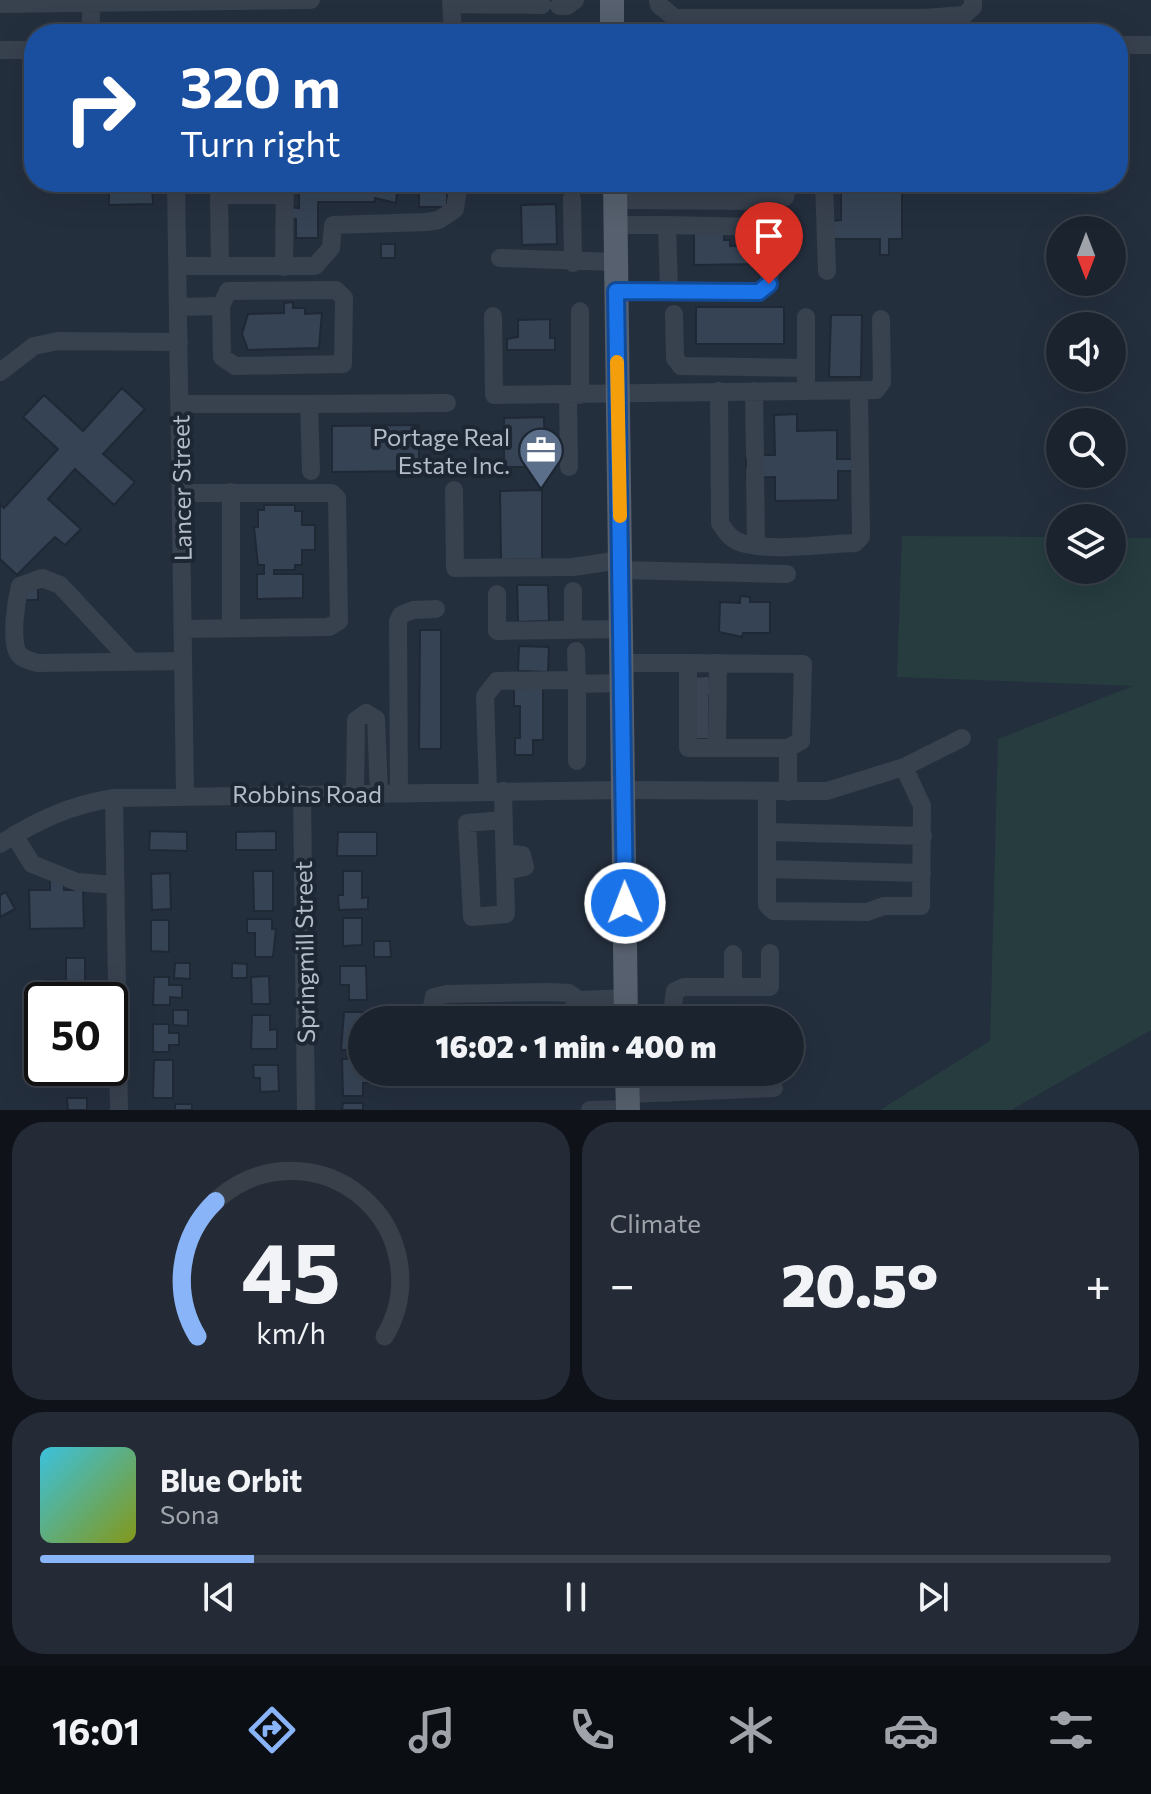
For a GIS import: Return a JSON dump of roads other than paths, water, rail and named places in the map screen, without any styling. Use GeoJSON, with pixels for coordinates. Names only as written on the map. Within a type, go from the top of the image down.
{"type":"FeatureCollection","features":[{"type":"Feature","properties":{"kind":"main road"},"geometry":{"type":"LineString","coordinates":[[612,0],[612,24]]}},
{"type":"Feature","properties":{"kind":"main road"},"geometry":{"type":"LineString","coordinates":[[615,192],[626,1006]]}},
{"type":"Feature","properties":{"kind":"street"},"geometry":{"type":"LineString","coordinates":[[0,4],[311,0]]}},
{"type":"Feature","properties":{"kind":"street"},"geometry":{"type":"LineString","coordinates":[[91,24],[92,2]]}},
{"type":"Feature","properties":{"kind":"street"},"geometry":{"type":"LineString","coordinates":[[453,24],[452,2],[559,4]]}},
{"type":"Feature","properties":{"kind":"street"},"geometry":{"type":"LineString","coordinates":[[658,2],[675,18],[924,18],[964,15],[973,4]]}},
{"type":"Feature","properties":{"kind":"street"},"geometry":{"type":"LineString","coordinates":[[1128,45],[1151,45]]}},
{"type":"Feature","properties":{"kind":"street"},"geometry":{"type":"LineString","coordinates":[[0,50],[24,50]]}},
{"type":"Feature","properties":{"kind":"street","name":"Lancer Street"},"geometry":{"type":"LineString","coordinates":[[176,192],[185,794]]}},
{"type":"Feature","properties":{"kind":"street"},"geometry":{"type":"LineString","coordinates":[[220,266],[219,195],[247,192]]}},
{"type":"Feature","properties":{"kind":"street"},"geometry":{"type":"LineString","coordinates":[[284,192],[284,267]]}},
{"type":"Feature","properties":{"kind":"street"},"geometry":{"type":"LineString","coordinates":[[178,266],[315,266],[322,262],[331,248],[333,225],[439,220],[455,209],[458,192]]}},
{"type":"Feature","properties":{"kind":"street"},"geometry":{"type":"LineString","coordinates":[[678,192],[761,202],[785,197],[786,192]]}},
{"type":"Feature","properties":{"kind":"street"},"geometry":{"type":"LineString","coordinates":[[824,192],[827,271]]}},
{"type":"Feature","properties":{"kind":"street"},"geometry":{"type":"LineString","coordinates":[[572,199],[573,263]]}},
{"type":"Feature","properties":{"kind":"street"},"geometry":{"type":"LineString","coordinates":[[615,225],[759,227],[771,245],[769,284],[759,292],[616,291]]}},
{"type":"Feature","properties":{"kind":"street"},"geometry":{"type":"LineString","coordinates":[[667,225],[669,290]]}},
{"type":"Feature","properties":{"kind":"street"},"geometry":{"type":"LineString","coordinates":[[500,258],[560,258],[573,263],[616,262]]}},
{"type":"Feature","properties":{"kind":"street"},"geometry":{"type":"LineString","coordinates":[[336,290],[344,298],[343,364],[235,366],[222,357],[221,306],[228,291],[336,290]]}},
{"type":"Feature","properties":{"kind":"street"},"geometry":{"type":"LineString","coordinates":[[178,307],[221,306]]}},
{"type":"Feature","properties":{"kind":"street"},"geometry":{"type":"LineString","coordinates":[[569,467],[580,311]]}},
{"type":"Feature","properties":{"kind":"street"},"geometry":{"type":"LineString","coordinates":[[674,314],[675,358],[681,366],[806,368]]}},
{"type":"Feature","properties":{"kind":"street"},"geometry":{"type":"LineString","coordinates":[[493,316],[494,395],[876,390],[882,382],[881,319]]}},
{"type":"Feature","properties":{"kind":"street"},"geometry":{"type":"LineString","coordinates":[[806,317],[807,390]]}},
{"type":"Feature","properties":{"kind":"street"},"geometry":{"type":"LineString","coordinates":[[0,372],[34,346],[58,341],[179,342]]}},
{"type":"Feature","properties":{"kind":"street"},"geometry":{"type":"LineString","coordinates":[[723,368],[720,523],[729,537],[756,544],[855,543],[861,537],[859,391]]}},
{"type":"Feature","properties":{"kind":"street"},"geometry":{"type":"LineString","coordinates":[[754,391],[756,544]]}},
{"type":"Feature","properties":{"kind":"street"},"geometry":{"type":"LineString","coordinates":[[180,404],[447,403]]}},
{"type":"Feature","properties":{"kind":"street"},"geometry":{"type":"LineString","coordinates":[[309,404],[311,471]]}},
{"type":"Feature","properties":{"kind":"street"},"geometry":{"type":"LineString","coordinates":[[454,490],[455,568],[621,565],[787,574]]}},
{"type":"Feature","properties":{"kind":"street"},"geometry":{"type":"LineString","coordinates":[[231,492],[231,628]]}},
{"type":"Feature","properties":{"kind":"street"},"geometry":{"type":"LineString","coordinates":[[181,493],[332,493],[337,498],[339,621],[329,627],[183,629]]}},
{"type":"Feature","properties":{"kind":"street"},"geometry":{"type":"LineString","coordinates":[[132,662],[60,585],[42,578],[20,586],[17,650],[23,659],[38,663],[132,662],[183,661]]}},
{"type":"Feature","properties":{"kind":"street"},"geometry":{"type":"LineString","coordinates":[[573,591],[573,630]]}},
{"type":"Feature","properties":{"kind":"street"},"geometry":{"type":"LineString","coordinates":[[497,594],[497,631],[622,629]]}},
{"type":"Feature","properties":{"kind":"street"},"geometry":{"type":"LineString","coordinates":[[399,793],[398,621],[401,615],[413,610],[436,609]]}},
{"type":"Feature","properties":{"kind":"street"},"geometry":{"type":"LineString","coordinates":[[576,651],[577,761]]}},
{"type":"Feature","properties":{"kind":"street"},"geometry":{"type":"LineString","coordinates":[[688,663],[703,710],[788,748]]}},
{"type":"Feature","properties":{"kind":"street"},"geometry":{"type":"LineString","coordinates":[[504,820],[467,823],[472,917],[505,915],[504,820],[496,791],[485,696],[497,681],[576,682],[688,663],[803,664],[801,741],[788,748]]}},
{"type":"Feature","properties":{"kind":"street"},"geometry":{"type":"LineString","coordinates":[[703,710],[718,663]]}},
{"type":"Feature","properties":{"kind":"street"},"geometry":{"type":"LineString","coordinates":[[355,793],[356,720],[366,713],[376,719],[379,733],[379,793]]}},
{"type":"Feature","properties":{"kind":"street","name":"Robbins Road"},"geometry":{"type":"LineString","coordinates":[[7,840],[41,818],[78,804],[114,798],[185,794],[827,791],[904,767],[962,738]]}},
{"type":"Feature","properties":{"kind":"street"},"geometry":{"type":"LineString","coordinates":[[788,748],[788,792]]}},
{"type":"Feature","properties":{"kind":"street"},"geometry":{"type":"LineString","coordinates":[[767,792],[767,905],[773,911],[867,912],[884,906],[921,906],[922,806],[904,767]]}},
{"type":"Feature","properties":{"kind":"street","name":"Springmill Street"},"geometry":{"type":"LineString","coordinates":[[302,794],[306,1110]]}},
{"type":"Feature","properties":{"kind":"street"},"geometry":{"type":"LineString","coordinates":[[114,798],[119,1110]]}},
{"type":"Feature","properties":{"kind":"street"},"geometry":{"type":"LineString","coordinates":[[767,832],[923,836]]}},
{"type":"Feature","properties":{"kind":"street"},"geometry":{"type":"LineString","coordinates":[[7,840],[32,864],[77,882],[115,885]]}},
{"type":"Feature","properties":{"kind":"street"},"geometry":{"type":"LineString","coordinates":[[767,869],[922,873]]}},
{"type":"Feature","properties":{"kind":"street"},"geometry":{"type":"LineString","coordinates":[[673,1006],[675,991],[684,987],[770,987],[770,953]]}},
{"type":"Feature","properties":{"kind":"street"},"geometry":{"type":"LineString","coordinates":[[733,954],[733,987]]}},
{"type":"Feature","properties":{"kind":"street"},"geometry":{"type":"LineString","coordinates":[[432,1006],[434,997],[447,994],[569,993],[579,1000],[610,1006]]}},
{"type":"Feature","properties":{"kind":"street"},"geometry":{"type":"LineString","coordinates":[[574,1006],[579,1000]]}},
{"type":"Feature","properties":{"kind":"street"},"geometry":{"type":"LineString","coordinates":[[670,1086],[670,1093]]}},
{"type":"Feature","properties":{"kind":"street"},"geometry":{"type":"LineString","coordinates":[[590,1110],[628,1096],[774,1088]]}},
{"type":"Feature","properties":{"kind":"tunnel"},"geometry":{"type":"LineString","coordinates":[[694,687],[709,686]]}},
{"type":"Feature","properties":{"kind":"tunnel"},"geometry":{"type":"LineString","coordinates":[[694,699],[708,699]]}},
{"type":"Feature","properties":{"kind":"tunnel"},"geometry":{"type":"LineString","coordinates":[[694,715],[708,715]]}},
{"type":"Feature","properties":{"kind":"tunnel"},"geometry":{"type":"LineString","coordinates":[[694,729],[708,729]]}},
{"type":"Feature","properties":{"kind":"place","name":"Portage Real Estate Inc."},"geometry":{"type":"Point","coordinates":[541,489]}}]}
